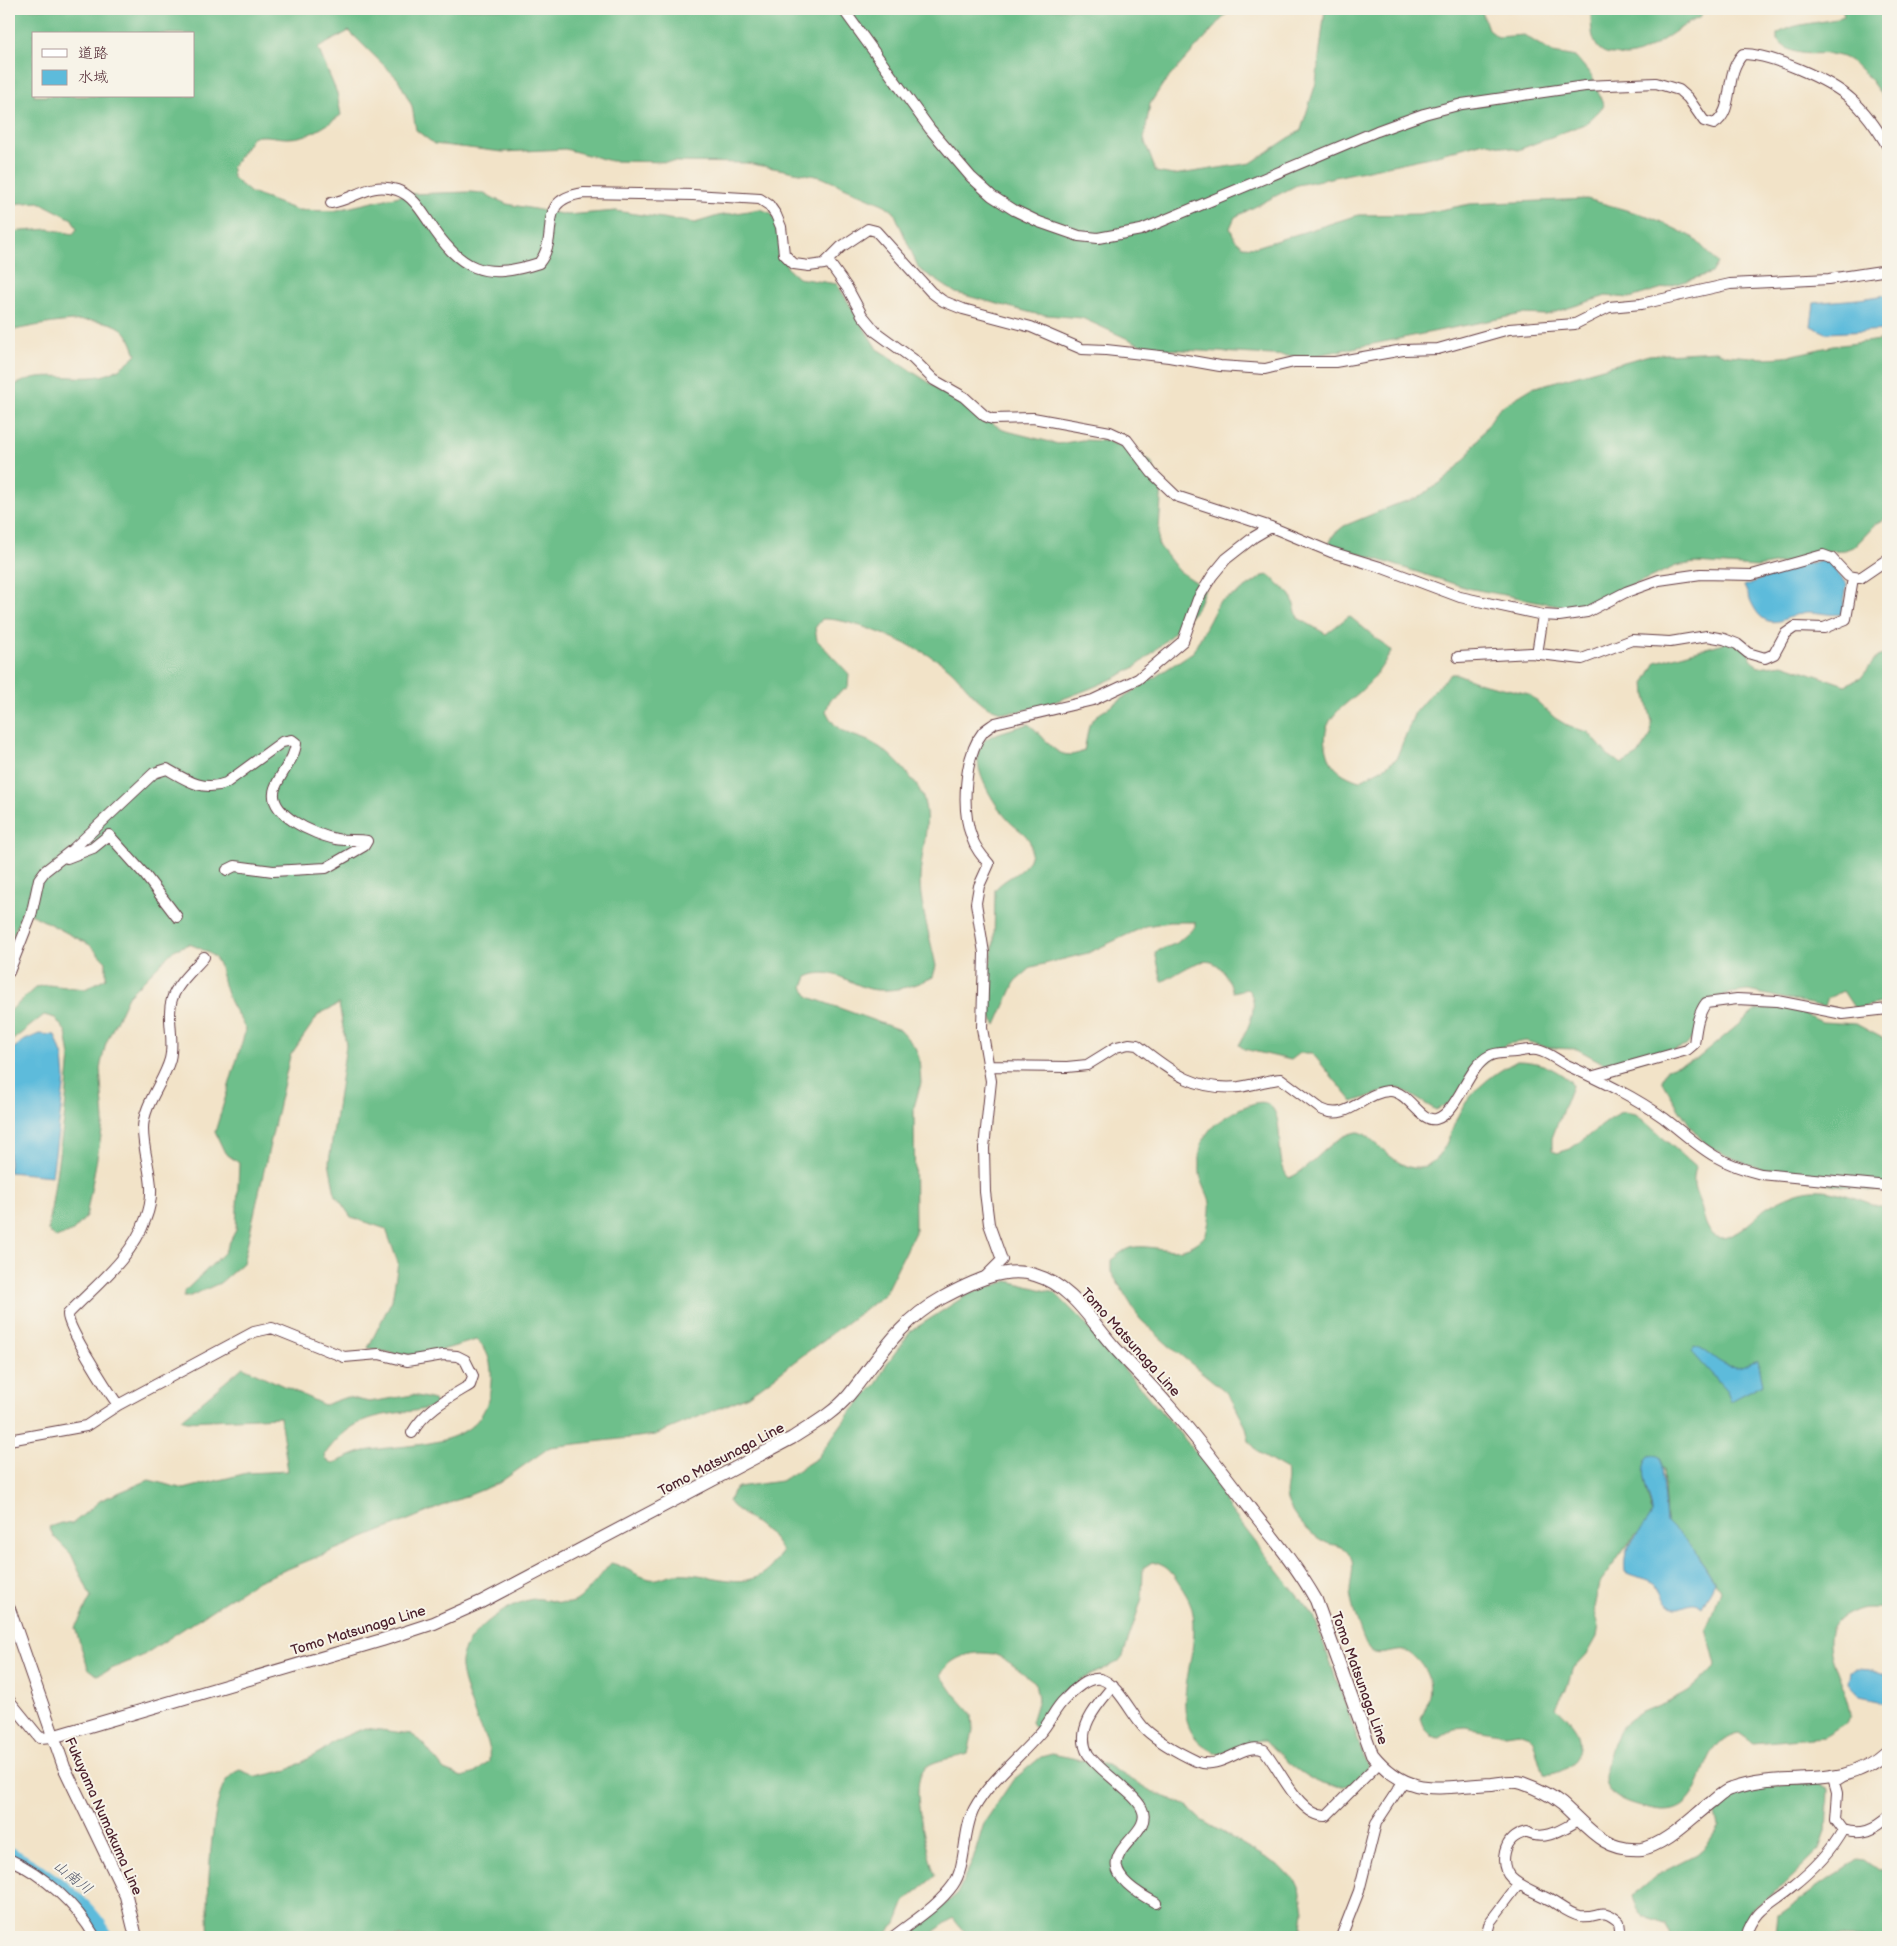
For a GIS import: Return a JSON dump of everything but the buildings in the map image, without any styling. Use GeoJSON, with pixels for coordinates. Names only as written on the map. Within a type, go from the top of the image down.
{"type":"FeatureCollection","features":[{"type":"Feature","properties":{"kind":"main road","name":"Tomo Matsunaga Line"},"geometry":{"type":"LineString","coordinates":[[52,1737],[382,1640],[434,1623],[481,1602],[792,1438],[819,1420],[848,1396],[888,1344],[911,1318],[942,1298],[983,1279],[1010,1272],[1034,1274],[1058,1285],[1079,1303],[1112,1345],[1167,1403],[1302,1576],[1316,1600],[1372,1754],[1388,1772],[1402,1782],[1432,1788],[1520,1782],[1544,1792],[1562,1804],[1578,1821],[1611,1846],[1641,1849],[1666,1838],[1728,1790],[1754,1782],[1842,1777],[1861,1771],[1888,1751]]}},
{"type":"Feature","properties":{"kind":"main road"},"geometry":{"type":"LineString","coordinates":[[9,1609],[52,1737]]}},
{"type":"Feature","properties":{"kind":"main road","name":"Fukuyama Numakuma Line"},"geometry":{"type":"LineString","coordinates":[[52,1737],[64,1767],[126,1896],[136,1937]]}},
{"type":"Feature","properties":{"kind":"street"},"geometry":{"type":"LineString","coordinates":[[843,9],[930,129],[971,177],[992,196],[1014,210],[1039,222],[1079,236],[1098,238],[1141,230],[1378,131],[1424,114],[1471,103],[1584,86],[1656,84],[1679,90],[1688,98],[1704,121],[1714,124],[1722,119],[1726,112],[1729,82],[1737,60],[1742,54],[1778,60],[1834,87],[1851,99],[1876,128],[1888,147]]}},
{"type":"Feature","properties":{"kind":"street"},"geometry":{"type":"LineString","coordinates":[[331,203],[339,202],[362,190],[376,187],[397,190],[409,197],[419,207],[433,229],[461,261],[474,269],[484,271],[539,263],[547,248],[551,219],[556,207],[568,195],[584,193],[683,195],[760,199],[776,215],[782,228],[782,248],[787,258],[794,264],[809,266],[828,261],[841,247],[868,230],[876,231],[915,277],[931,292],[943,301],[963,309],[1031,327],[1082,350],[1106,350],[1169,357],[1220,366],[1266,369],[1294,362],[1335,362],[1403,350],[1438,348],[1509,330],[1575,324],[1609,307],[1641,304],[1730,284],[1829,279],[1888,270]]}},
{"type":"Feature","properties":{"kind":"street"},"geometry":{"type":"LineString","coordinates":[[828,261],[848,289],[862,316],[876,332],[913,359],[934,380],[964,397],[985,416],[992,418],[1033,418],[1110,432],[1126,440],[1152,473],[1176,496],[1271,527],[1331,552],[1380,566],[1460,597],[1543,615],[1559,616],[1587,612],[1626,592],[1659,580],[1701,574],[1752,575],[1823,555],[1831,558],[1848,576],[1860,578],[1888,559]]}},
{"type":"Feature","properties":{"kind":"street"},"geometry":{"type":"LineString","coordinates":[[983,1279],[1002,1260],[988,1224],[985,1192],[984,1148],[991,1081],[982,1028],[984,953],[976,903],[979,886],[989,864],[976,847],[967,817],[969,763],[983,732],[995,723],[1093,700],[1138,679],[1183,641],[1198,599],[1212,576],[1226,559],[1254,537],[1271,527]]}},
{"type":"Feature","properties":{"kind":"street"},"geometry":{"type":"LineString","coordinates":[[1458,657],[1507,653],[1582,659],[1632,640],[1670,642],[1707,636],[1737,644],[1748,653],[1764,658],[1774,654],[1785,634],[1796,627],[1824,628],[1846,619],[1853,578]]}},
{"type":"Feature","properties":{"kind":"street"},"geometry":{"type":"LineString","coordinates":[[1537,654],[1543,615]]}},
{"type":"Feature","properties":{"kind":"street"},"geometry":{"type":"LineString","coordinates":[[9,972],[31,916],[39,879],[54,863],[72,850],[154,773],[167,769],[191,783],[201,786],[218,786],[226,783],[282,742],[292,740],[296,743],[295,751],[278,778],[273,795],[275,804],[287,817],[304,828],[337,839],[367,841],[364,846],[326,868],[273,871],[235,866],[227,870]]}},
{"type":"Feature","properties":{"kind":"street"},"geometry":{"type":"LineString","coordinates":[[54,863],[93,848],[108,835],[146,875],[177,917]]}},
{"type":"Feature","properties":{"kind":"street"},"geometry":{"type":"LineString","coordinates":[[118,1405],[67,1318],[68,1314],[127,1254],[138,1237],[147,1217],[152,1197],[143,1131],[144,1120],[170,1062],[172,1050],[170,1008],[172,997],[204,957]]}},
{"type":"Feature","properties":{"kind":"street"},"geometry":{"type":"LineString","coordinates":[[1594,1076],[1687,1050],[1694,1044],[1701,1009],[1706,1003],[1737,999],[1777,1001],[1843,1014],[1888,1009]]}},
{"type":"Feature","properties":{"kind":"street"},"geometry":{"type":"LineString","coordinates":[[988,1066],[1067,1067],[1087,1065],[1116,1047],[1129,1044],[1137,1045],[1187,1080],[1210,1087],[1238,1087],[1281,1079],[1321,1109],[1327,1112],[1339,1113],[1379,1094],[1392,1091],[1399,1092],[1427,1118],[1435,1120],[1450,1108],[1480,1063],[1496,1054],[1537,1050],[1594,1076],[1664,1118],[1703,1150],[1743,1169],[1761,1174],[1888,1186]]}},
{"type":"Feature","properties":{"kind":"street"},"geometry":{"type":"LineString","coordinates":[[9,1440],[86,1426],[118,1405],[263,1328],[272,1328],[344,1356],[379,1354],[407,1361],[443,1355],[457,1356],[465,1360],[474,1376],[470,1385],[441,1402],[417,1424],[412,1433]]}},
{"type":"Feature","properties":{"kind":"street"},"geometry":{"type":"LineString","coordinates":[[893,1937],[943,1897],[954,1885],[958,1877],[967,1827],[974,1809],[1005,1769],[1052,1720],[1064,1699],[1085,1682],[1100,1679],[1113,1686],[1135,1718],[1147,1730],[1169,1746],[1198,1762],[1210,1764],[1222,1762],[1253,1748],[1264,1750],[1299,1801],[1314,1814],[1321,1816],[1326,1816],[1379,1763]]}},
{"type":"Feature","properties":{"kind":"street"},"geometry":{"type":"LineString","coordinates":[[1113,1686],[1093,1710],[1087,1725],[1087,1752],[1094,1761],[1136,1800],[1143,1810],[1144,1819],[1118,1854],[1116,1860],[1117,1871],[1132,1888],[1156,1903]]}},
{"type":"Feature","properties":{"kind":"street"},"geometry":{"type":"LineString","coordinates":[[9,1701],[40,1738],[52,1737]]}},
{"type":"Feature","properties":{"kind":"street"},"geometry":{"type":"LineString","coordinates":[[1842,1777],[1834,1782],[1837,1793],[1835,1819],[1843,1830],[1860,1833],[1877,1828],[1888,1818]]}},
{"type":"Feature","properties":{"kind":"street"},"geometry":{"type":"LineString","coordinates":[[1341,1937],[1359,1891],[1376,1823],[1402,1782]]}},
{"type":"Feature","properties":{"kind":"street"},"geometry":{"type":"LineString","coordinates":[[1578,1821],[1543,1837],[1535,1837],[1526,1832],[1517,1835],[1508,1843],[1504,1854],[1505,1868],[1518,1885],[1571,1913],[1581,1916],[1604,1913],[1611,1915],[1619,1922],[1620,1937]]}},
{"type":"Feature","properties":{"kind":"street"},"geometry":{"type":"LineString","coordinates":[[1746,1937],[1750,1924],[1757,1913],[1809,1872],[1836,1843],[1843,1830]]}},
{"type":"Feature","properties":{"kind":"street"},"geometry":{"type":"LineString","coordinates":[[9,1859],[43,1881],[77,1909],[94,1937]]}},
{"type":"Feature","properties":{"kind":"street"},"geometry":{"type":"LineString","coordinates":[[1486,1937],[1490,1922],[1518,1885]]}},
{"type":"Feature","properties":{"kind":"green space"},"geometry":{"type":"Polygon","coordinates":[[[9,9],[1231,9],[1163,84],[1150,104],[1144,139],[1156,172],[1173,175],[1251,163],[1301,130],[1316,83],[1325,9],[1481,9],[1488,29],[1498,37],[1524,35],[1553,53],[1576,57],[1592,76],[1604,106],[1587,123],[1518,150],[1484,142],[1430,157],[1297,185],[1235,217],[1230,228],[1235,239],[1243,246],[1256,247],[1358,215],[1420,214],[1470,204],[1587,199],[1651,217],[1694,238],[1718,263],[1712,273],[1630,298],[1606,296],[1546,315],[1522,314],[1308,357],[1148,348],[1082,318],[1036,314],[956,293],[919,269],[894,212],[885,205],[821,177],[747,163],[611,161],[565,149],[503,152],[434,144],[416,130],[412,106],[398,79],[349,31],[318,48],[337,93],[341,115],[322,128],[296,138],[253,137],[232,167],[233,178],[251,193],[297,210],[333,211],[408,194],[470,192],[482,193],[507,204],[567,215],[616,211],[695,223],[718,216],[760,209],[771,213],[778,223],[783,259],[789,270],[798,278],[837,284],[877,349],[1003,430],[1058,444],[1082,440],[1107,441],[1142,455],[1151,462],[1162,485],[1158,544],[1179,571],[1205,588],[1199,604],[1192,614],[1157,649],[1135,667],[1070,696],[1031,709],[1015,712],[1003,712],[985,705],[945,665],[903,642],[867,628],[835,620],[822,619],[815,628],[817,640],[849,674],[848,687],[830,700],[826,711],[831,720],[841,730],[880,747],[891,756],[915,783],[922,795],[925,807],[926,832],[920,884],[924,914],[936,966],[933,977],[906,987],[892,990],[877,990],[826,973],[807,977],[803,987],[809,997],[900,1030],[915,1047],[919,1058],[921,1083],[914,1107],[915,1232],[884,1295],[748,1396],[655,1435],[550,1447],[499,1483],[253,1583],[142,1656],[97,1675],[88,1668],[75,1628],[91,1597],[71,1554],[54,1537],[49,1527],[61,1523],[72,1524],[101,1500],[149,1480],[184,1489],[247,1473],[288,1471],[280,1417],[186,1421],[181,1419],[243,1367],[324,1405],[347,1397],[369,1402],[413,1395],[434,1400],[436,1405],[430,1407],[379,1416],[353,1426],[325,1454],[326,1460],[333,1463],[365,1451],[426,1444],[463,1432],[477,1421],[487,1404],[491,1369],[487,1353],[476,1340],[425,1355],[401,1355],[368,1348],[392,1300],[398,1263],[386,1229],[351,1217],[335,1194],[329,1162],[346,1045],[339,1004],[319,1014],[290,1056],[243,1263],[220,1283],[188,1297],[183,1297],[185,1291],[224,1253],[236,1230],[239,1163],[225,1153],[215,1132],[246,1029],[230,1001],[219,964],[215,958],[189,944],[174,950],[128,996],[106,1043],[100,1068],[104,1120],[86,1217],[73,1231],[56,1238],[48,1231],[64,1120],[70,1056],[66,1032],[55,1018],[44,1015],[9,1043],[9,1012],[36,987],[48,985],[85,989],[106,978],[106,962],[90,945],[23,910],[9,946],[9,387],[38,377],[102,376],[125,365],[136,354],[126,333],[117,326],[104,322],[70,321],[9,331],[9,232],[49,229],[73,234],[77,229],[72,219],[39,202],[9,204],[9,9]]]}},
{"type":"Feature","properties":{"kind":"green space"},"geometry":{"type":"Polygon","coordinates":[[[1591,9],[1702,9],[1701,17],[1683,26],[1654,46],[1634,55],[1625,56],[1606,53],[1596,45],[1593,39],[1591,9]]]}},
{"type":"Feature","properties":{"kind":"green space"},"geometry":{"type":"Polygon","coordinates":[[[1842,9],[1888,9],[1888,107],[1868,77],[1848,59],[1831,54],[1807,54],[1792,51],[1777,40],[1777,34],[1792,27],[1844,16],[1842,9]]]}},
{"type":"Feature","properties":{"kind":"green space"},"geometry":{"type":"Polygon","coordinates":[[[1888,339],[1888,517],[1876,524],[1855,546],[1845,550],[1826,551],[1786,562],[1757,567],[1695,563],[1676,566],[1597,601],[1568,607],[1467,588],[1329,544],[1334,534],[1344,526],[1397,504],[1417,498],[1446,479],[1465,459],[1499,408],[1532,388],[1649,355],[1716,351],[1727,355],[1764,358],[1784,357],[1833,346],[1888,339]]]}},
{"type":"Feature","properties":{"kind":"green space"},"geometry":{"type":"Polygon","coordinates":[[[1269,575],[1291,595],[1298,618],[1326,634],[1349,616],[1392,651],[1372,679],[1336,713],[1326,730],[1325,741],[1330,760],[1344,774],[1359,781],[1396,759],[1415,712],[1451,674],[1529,694],[1555,718],[1570,727],[1588,732],[1608,755],[1622,764],[1638,755],[1651,735],[1652,722],[1645,682],[1656,662],[1738,639],[1744,641],[1751,658],[1758,667],[1783,664],[1845,685],[1861,678],[1877,657],[1888,653],[1888,1001],[1855,1009],[1843,991],[1828,998],[1825,1007],[1748,991],[1731,993],[1710,1000],[1697,1032],[1686,1046],[1614,1069],[1577,1049],[1548,1048],[1526,1041],[1507,1044],[1477,1070],[1451,1102],[1436,1110],[1401,1089],[1394,1088],[1353,1102],[1312,1053],[1300,1053],[1291,1060],[1244,1049],[1239,1045],[1252,1017],[1253,1001],[1247,989],[1233,992],[1220,967],[1212,962],[1195,964],[1162,982],[1155,952],[1177,943],[1195,927],[1195,922],[1169,922],[1146,926],[1088,953],[1032,967],[1015,982],[996,1025],[990,1016],[984,999],[994,942],[995,890],[1026,864],[1030,858],[1031,845],[1027,837],[1003,814],[989,793],[979,770],[979,748],[989,737],[1028,724],[1059,752],[1066,755],[1084,751],[1089,725],[1096,716],[1193,652],[1219,602],[1238,593],[1263,576],[1269,575]]]}},
{"type":"Feature","properties":{"kind":"green space"},"geometry":{"type":"Polygon","coordinates":[[[1787,1006],[1822,1022],[1856,1024],[1888,1041],[1888,1192],[1795,1177],[1747,1164],[1726,1155],[1708,1145],[1696,1133],[1662,1080],[1667,1069],[1697,1059],[1756,1010],[1787,1006]]]}},
{"type":"Feature","properties":{"kind":"green space"},"geometry":{"type":"Polygon","coordinates":[[[1517,1061],[1532,1062],[1558,1072],[1570,1081],[1572,1086],[1552,1138],[1552,1150],[1557,1153],[1570,1149],[1619,1113],[1636,1114],[1696,1167],[1694,1175],[1695,1191],[1706,1225],[1716,1237],[1722,1238],[1736,1233],[1766,1208],[1788,1196],[1812,1190],[1839,1193],[1883,1208],[1888,1214],[1888,1606],[1858,1609],[1841,1618],[1832,1629],[1830,1642],[1832,1656],[1848,1701],[1851,1716],[1844,1725],[1824,1737],[1753,1743],[1739,1733],[1724,1739],[1714,1750],[1693,1794],[1684,1805],[1670,1811],[1649,1809],[1622,1800],[1610,1792],[1605,1778],[1612,1745],[1626,1722],[1635,1715],[1687,1691],[1715,1665],[1706,1630],[1720,1590],[1694,1549],[1666,1521],[1663,1468],[1644,1478],[1652,1514],[1644,1529],[1634,1536],[1599,1584],[1594,1608],[1599,1625],[1597,1637],[1588,1653],[1572,1670],[1567,1687],[1556,1707],[1573,1725],[1579,1738],[1577,1753],[1570,1765],[1557,1772],[1543,1774],[1533,1740],[1529,1736],[1518,1732],[1505,1734],[1465,1727],[1454,1728],[1439,1738],[1433,1737],[1425,1729],[1421,1718],[1430,1690],[1427,1676],[1419,1662],[1412,1655],[1404,1651],[1377,1654],[1370,1651],[1367,1647],[1351,1598],[1353,1567],[1351,1557],[1346,1549],[1319,1539],[1302,1524],[1287,1500],[1287,1470],[1261,1455],[1249,1441],[1246,1427],[1232,1400],[1225,1391],[1167,1344],[1140,1319],[1111,1272],[1111,1260],[1127,1249],[1148,1247],[1176,1250],[1194,1245],[1203,1238],[1208,1227],[1210,1207],[1200,1174],[1202,1143],[1205,1136],[1216,1124],[1239,1109],[1261,1102],[1268,1104],[1274,1110],[1279,1128],[1280,1151],[1284,1171],[1289,1178],[1306,1167],[1339,1139],[1348,1134],[1358,1132],[1370,1138],[1395,1160],[1404,1165],[1414,1168],[1423,1167],[1431,1163],[1443,1149],[1458,1115],[1474,1093],[1493,1075],[1517,1061]]]}},
{"type":"Feature","properties":{"kind":"green space"},"geometry":{"type":"Polygon","coordinates":[[[1008,1281],[1055,1293],[1082,1320],[1212,1471],[1225,1503],[1314,1617],[1368,1768],[1356,1781],[1343,1786],[1329,1786],[1314,1780],[1300,1772],[1265,1740],[1255,1741],[1219,1754],[1200,1742],[1189,1727],[1185,1709],[1194,1628],[1192,1609],[1186,1595],[1170,1572],[1165,1567],[1152,1562],[1143,1568],[1142,1598],[1123,1656],[1118,1662],[1079,1681],[1040,1727],[1034,1727],[1031,1722],[1038,1699],[1035,1682],[1006,1660],[988,1653],[972,1654],[957,1659],[945,1668],[941,1675],[972,1714],[973,1731],[968,1754],[930,1764],[920,1775],[918,1802],[924,1836],[935,1876],[905,1901],[896,1924],[882,1937],[209,1937],[210,1859],[215,1815],[224,1785],[233,1774],[240,1770],[257,1777],[288,1770],[322,1751],[336,1740],[365,1728],[411,1734],[421,1741],[444,1770],[462,1777],[475,1773],[489,1762],[489,1747],[471,1705],[461,1668],[462,1656],[467,1645],[486,1623],[510,1607],[533,1599],[564,1603],[574,1602],[588,1590],[611,1563],[645,1578],[653,1579],[676,1574],[692,1574],[735,1580],[748,1580],[760,1576],[771,1567],[782,1551],[772,1536],[732,1506],[729,1502],[733,1491],[738,1487],[781,1481],[817,1458],[849,1414],[877,1383],[886,1365],[911,1331],[970,1293],[1008,1281]]]}},
{"type":"Feature","properties":{"kind":"green space"},"geometry":{"type":"Polygon","coordinates":[[[1052,1754],[1107,1765],[1151,1791],[1185,1805],[1201,1820],[1280,1866],[1300,1887],[1304,1910],[1301,1937],[968,1937],[953,1918],[926,1937],[906,1937],[957,1894],[973,1860],[984,1823],[1013,1780],[1041,1757],[1052,1754]]]}},
{"type":"Feature","properties":{"kind":"green space"},"geometry":{"type":"Polygon","coordinates":[[[1813,1781],[1828,1790],[1826,1833],[1820,1850],[1783,1886],[1751,1909],[1739,1937],[1672,1937],[1666,1925],[1640,1913],[1632,1895],[1656,1875],[1697,1854],[1706,1846],[1719,1826],[1715,1808],[1733,1797],[1757,1787],[1813,1781]]]}},
{"type":"Feature","properties":{"kind":"green space"},"geometry":{"type":"Polygon","coordinates":[[[1858,1859],[1865,1860],[1879,1870],[1888,1869],[1888,1937],[1778,1937],[1776,1934],[1778,1915],[1858,1859]]]}},
{"type":"Feature","properties":{"kind":"water"},"geometry":{"type":"Polygon","coordinates":[[[1888,294],[1888,330],[1826,333],[1811,326],[1814,303],[1861,299],[1888,294]]]}},
{"type":"Feature","properties":{"kind":"water"},"geometry":{"type":"Polygon","coordinates":[[[1826,559],[1847,585],[1842,614],[1833,615],[1807,612],[1776,622],[1769,621],[1758,614],[1744,586],[1789,568],[1826,559]]]}},
{"type":"Feature","properties":{"kind":"water"},"geometry":{"type":"Polygon","coordinates":[[[39,1034],[55,1035],[63,1057],[65,1079],[52,1176],[9,1172],[9,1052],[23,1041],[39,1034]]]}},
{"type":"Feature","properties":{"kind":"water"},"geometry":{"type":"Polygon","coordinates":[[[1694,1346],[1729,1366],[1739,1367],[1758,1360],[1763,1384],[1731,1401],[1727,1391],[1691,1351],[1694,1346]]]}},
{"type":"Feature","properties":{"kind":"water"},"geometry":{"type":"Polygon","coordinates":[[[1655,1455],[1660,1457],[1666,1521],[1694,1549],[1715,1582],[1702,1607],[1691,1604],[1680,1608],[1673,1607],[1653,1582],[1625,1572],[1626,1553],[1629,1546],[1652,1514],[1645,1484],[1644,1469],[1645,1462],[1649,1456],[1655,1455]]]}},
{"type":"Feature","properties":{"kind":"water"},"geometry":{"type":"Polygon","coordinates":[[[1856,1669],[1874,1670],[1888,1675],[1888,1702],[1860,1696],[1848,1683],[1850,1671],[1856,1669]]]}},
{"type":"Feature","properties":{"kind":"waterway","name":"山南川"},"geometry":{"type":"LineString","coordinates":[[9,1853],[51,1879],[77,1899],[98,1923],[107,1937]]}}]}
